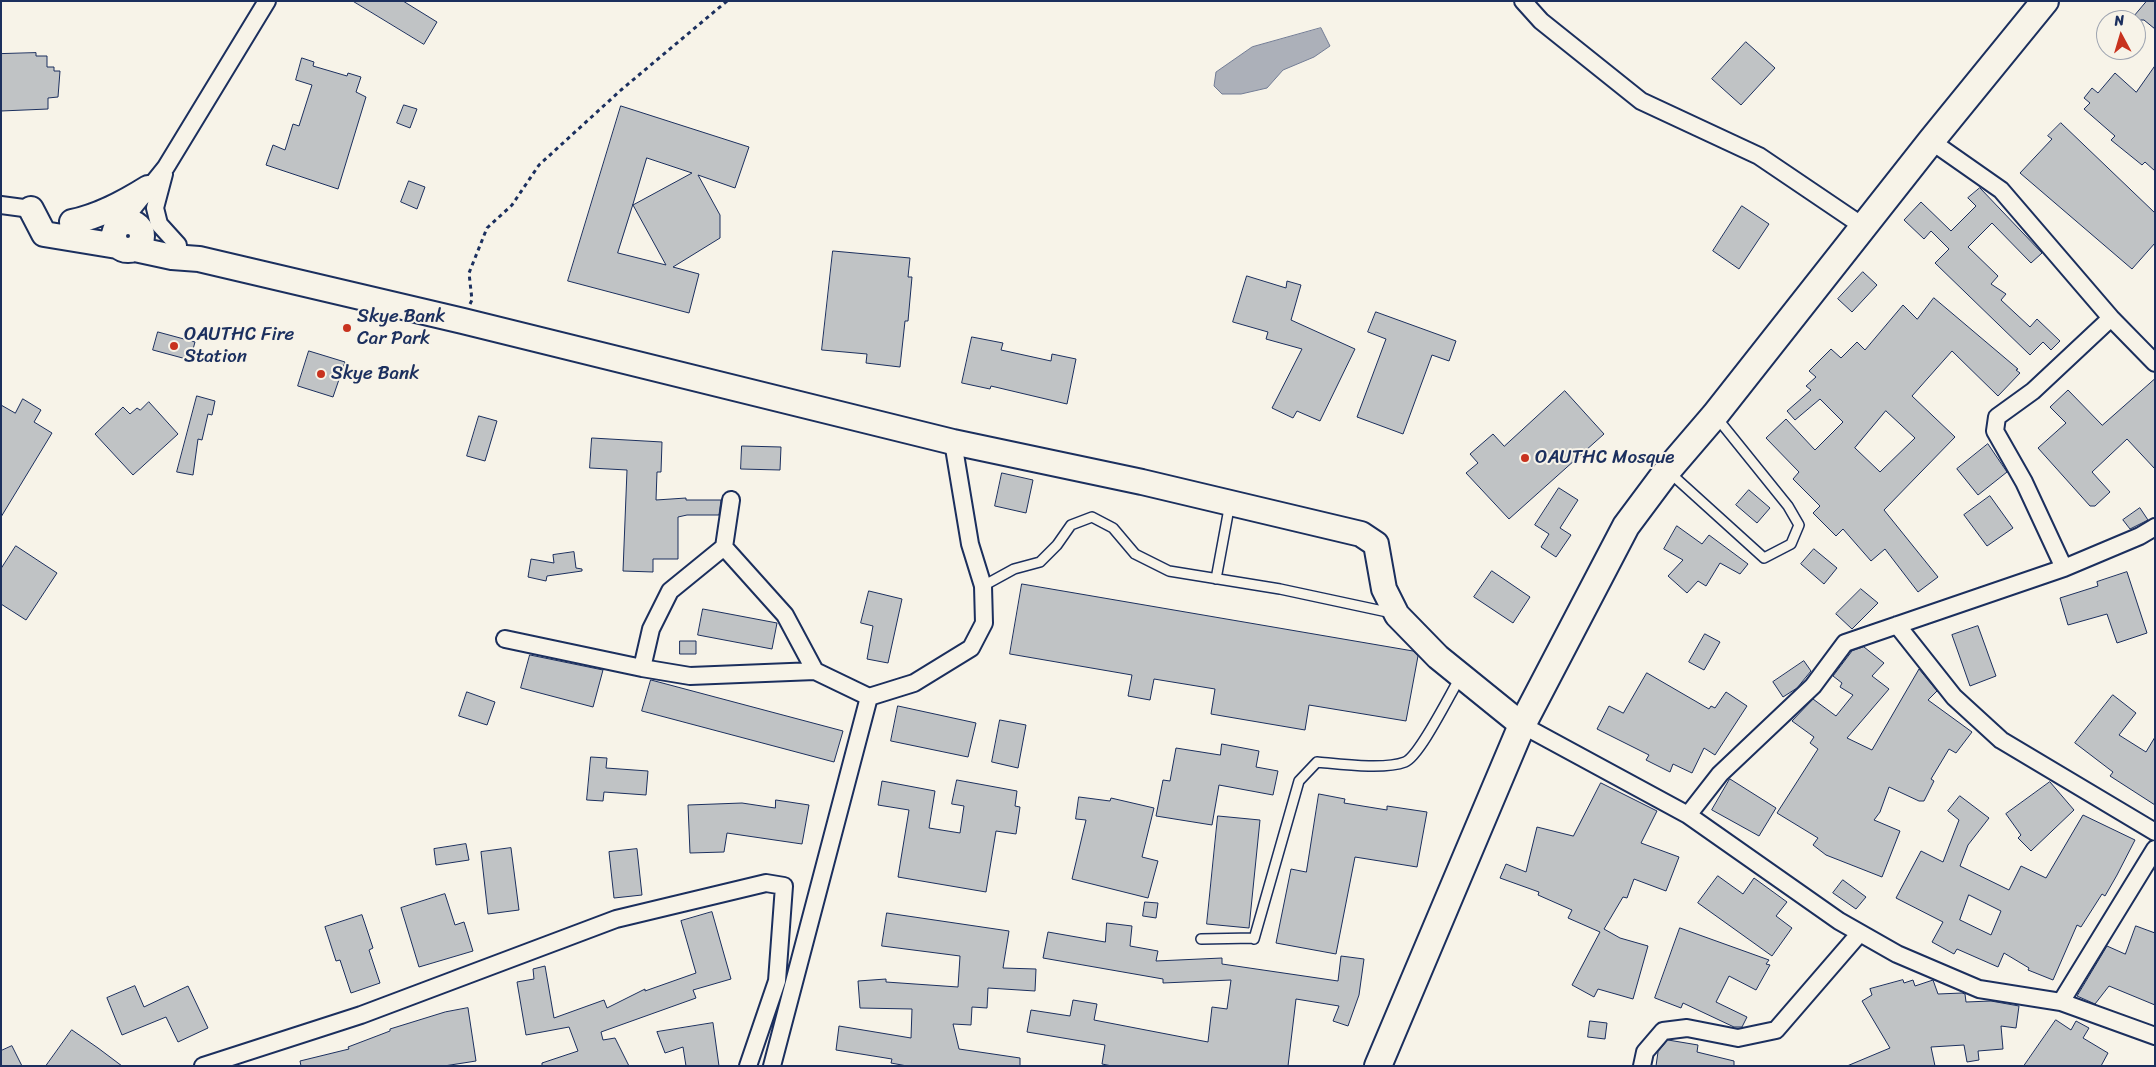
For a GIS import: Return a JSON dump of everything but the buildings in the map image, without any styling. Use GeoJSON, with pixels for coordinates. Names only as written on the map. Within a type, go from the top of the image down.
{"type":"FeatureCollection","features":[{"type":"Feature","properties":{"kind":"main road"},"geometry":{"type":"LineString","coordinates":[[1378,1066],[1522,725],[1626,526],[1667,471],[1715,415],[1931,141],[2045,1]]}},
{"type":"Feature","properties":{"kind":"street"},"geometry":{"type":"LineString","coordinates":[[126,237],[148,188],[166,167],[267,1]]}},
{"type":"Feature","properties":{"kind":"street"},"geometry":{"type":"LineString","coordinates":[[1524,1],[1541,21],[1641,101],[1759,156],[1864,227]]}},
{"type":"Feature","properties":{"kind":"street"},"geometry":{"type":"LineString","coordinates":[[1931,141],[2001,190],[2111,318],[2155,363]]}},
{"type":"Feature","properties":{"kind":"street"},"geometry":{"type":"LineString","coordinates":[[166,167],[156,208],[159,224],[178,245],[199,259]]}},
{"type":"Feature","properties":{"kind":"street"},"geometry":{"type":"LineString","coordinates":[[72,222],[91,218],[123,204],[148,188]]}},
{"type":"Feature","properties":{"kind":"street"},"geometry":{"type":"LineString","coordinates":[[1,205],[31,209],[46,220],[72,222],[126,237],[172,257],[199,259],[464,321],[953,442],[1230,502],[1361,534],[1376,544],[1384,589],[1397,615],[1438,657],[1522,725],[1688,815],[1859,934],[1897,954],[1979,988],[2060,1002],[2155,1036]]}},
{"type":"Feature","properties":{"kind":"street"},"geometry":{"type":"LineString","coordinates":[[31,209],[44,234],[126,237],[178,245]]}},
{"type":"Feature","properties":{"kind":"street"},"geometry":{"type":"LineString","coordinates":[[2064,568],[2024,482],[1995,431],[1997,418],[2032,390],[2111,318]]}},
{"type":"Feature","properties":{"kind":"street"},"geometry":{"type":"LineString","coordinates":[[505,639],[642,668],[690,676],[815,670],[869,697],[914,683],[971,648],[984,623],[983,586],[970,544],[953,442]]}},
{"type":"Feature","properties":{"kind":"street"},"geometry":{"type":"LineString","coordinates":[[642,668],[651,629],[670,591],[724,547],[731,500]]}},
{"type":"Feature","properties":{"kind":"street"},"geometry":{"type":"LineString","coordinates":[[1688,815],[1720,774],[1813,686],[1845,642],[2064,568],[2140,536],[2155,527]]}},
{"type":"Feature","properties":{"kind":"street"},"geometry":{"type":"LineString","coordinates":[[724,547],[785,615],[815,670]]}},
{"type":"Feature","properties":{"kind":"street"},"geometry":{"type":"LineString","coordinates":[[1897,625],[1954,697],[2001,740],[2155,832]]}},
{"type":"Feature","properties":{"kind":"street"},"geometry":{"type":"LineString","coordinates":[[772,1066],[869,697]]}},
{"type":"Feature","properties":{"kind":"street"},"geometry":{"type":"LineString","coordinates":[[2060,1002],[2155,849]]}},
{"type":"Feature","properties":{"kind":"street"},"geometry":{"type":"LineString","coordinates":[[203,1066],[361,1015],[616,919],[766,883],[784,886],[777,981],[748,1066]]}},
{"type":"Feature","properties":{"kind":"street"},"geometry":{"type":"LineString","coordinates":[[1642,1066],[1645,1052],[1663,1031],[1687,1028],[1738,1038],[1776,1030],[1859,934]]}},
{"type":"Feature","properties":{"kind":"lane"},"geometry":{"type":"LineString","coordinates":[[1667,471],[1764,558],[1791,544],[1799,525],[1788,506],[1715,415]]}},
{"type":"Feature","properties":{"kind":"lane"},"geometry":{"type":"LineString","coordinates":[[1216,578],[1230,502]]}},
{"type":"Feature","properties":{"kind":"lane"},"geometry":{"type":"LineString","coordinates":[[983,586],[1014,569],[1040,562],[1057,545],[1071,525],[1092,517],[1113,528],[1135,554],[1169,571],[1280,590],[1397,615]]}},
{"type":"Feature","properties":{"kind":"lane"},"geometry":{"type":"LineString","coordinates":[[1201,939],[1254,938],[1298,781],[1317,762],[1372,766],[1406,762],[1419,748],[1461,676]]}},
{"type":"Feature","properties":{"kind":"path"},"geometry":{"type":"LineString","coordinates":[[464,321],[472,300],[469,273],[487,228],[512,205],[539,165],[621,90],[727,1]]}},
{"type":"Feature","properties":{"kind":"shaded area"},"geometry":{"type":"Polygon","coordinates":[[[1321,28],[1330,46],[1314,57],[1283,70],[1267,88],[1241,94],[1222,94],[1214,86],[1216,72],[1252,47],[1321,28]]]}},
{"type":"Feature","properties":{"kind":"place","name":"Skye Bank Car Park"},"geometry":{"type":"Point","coordinates":[347,328]}},
{"type":"Feature","properties":{"kind":"place","name":"OAUTHC Fire Station"},"geometry":{"type":"Point","coordinates":[174,346]}},
{"type":"Feature","properties":{"kind":"place","name":"Skye Bank"},"geometry":{"type":"Point","coordinates":[321,374]}},
{"type":"Feature","properties":{"kind":"place","name":"OAUTHC Mosque"},"geometry":{"type":"Point","coordinates":[1525,458]}}]}
